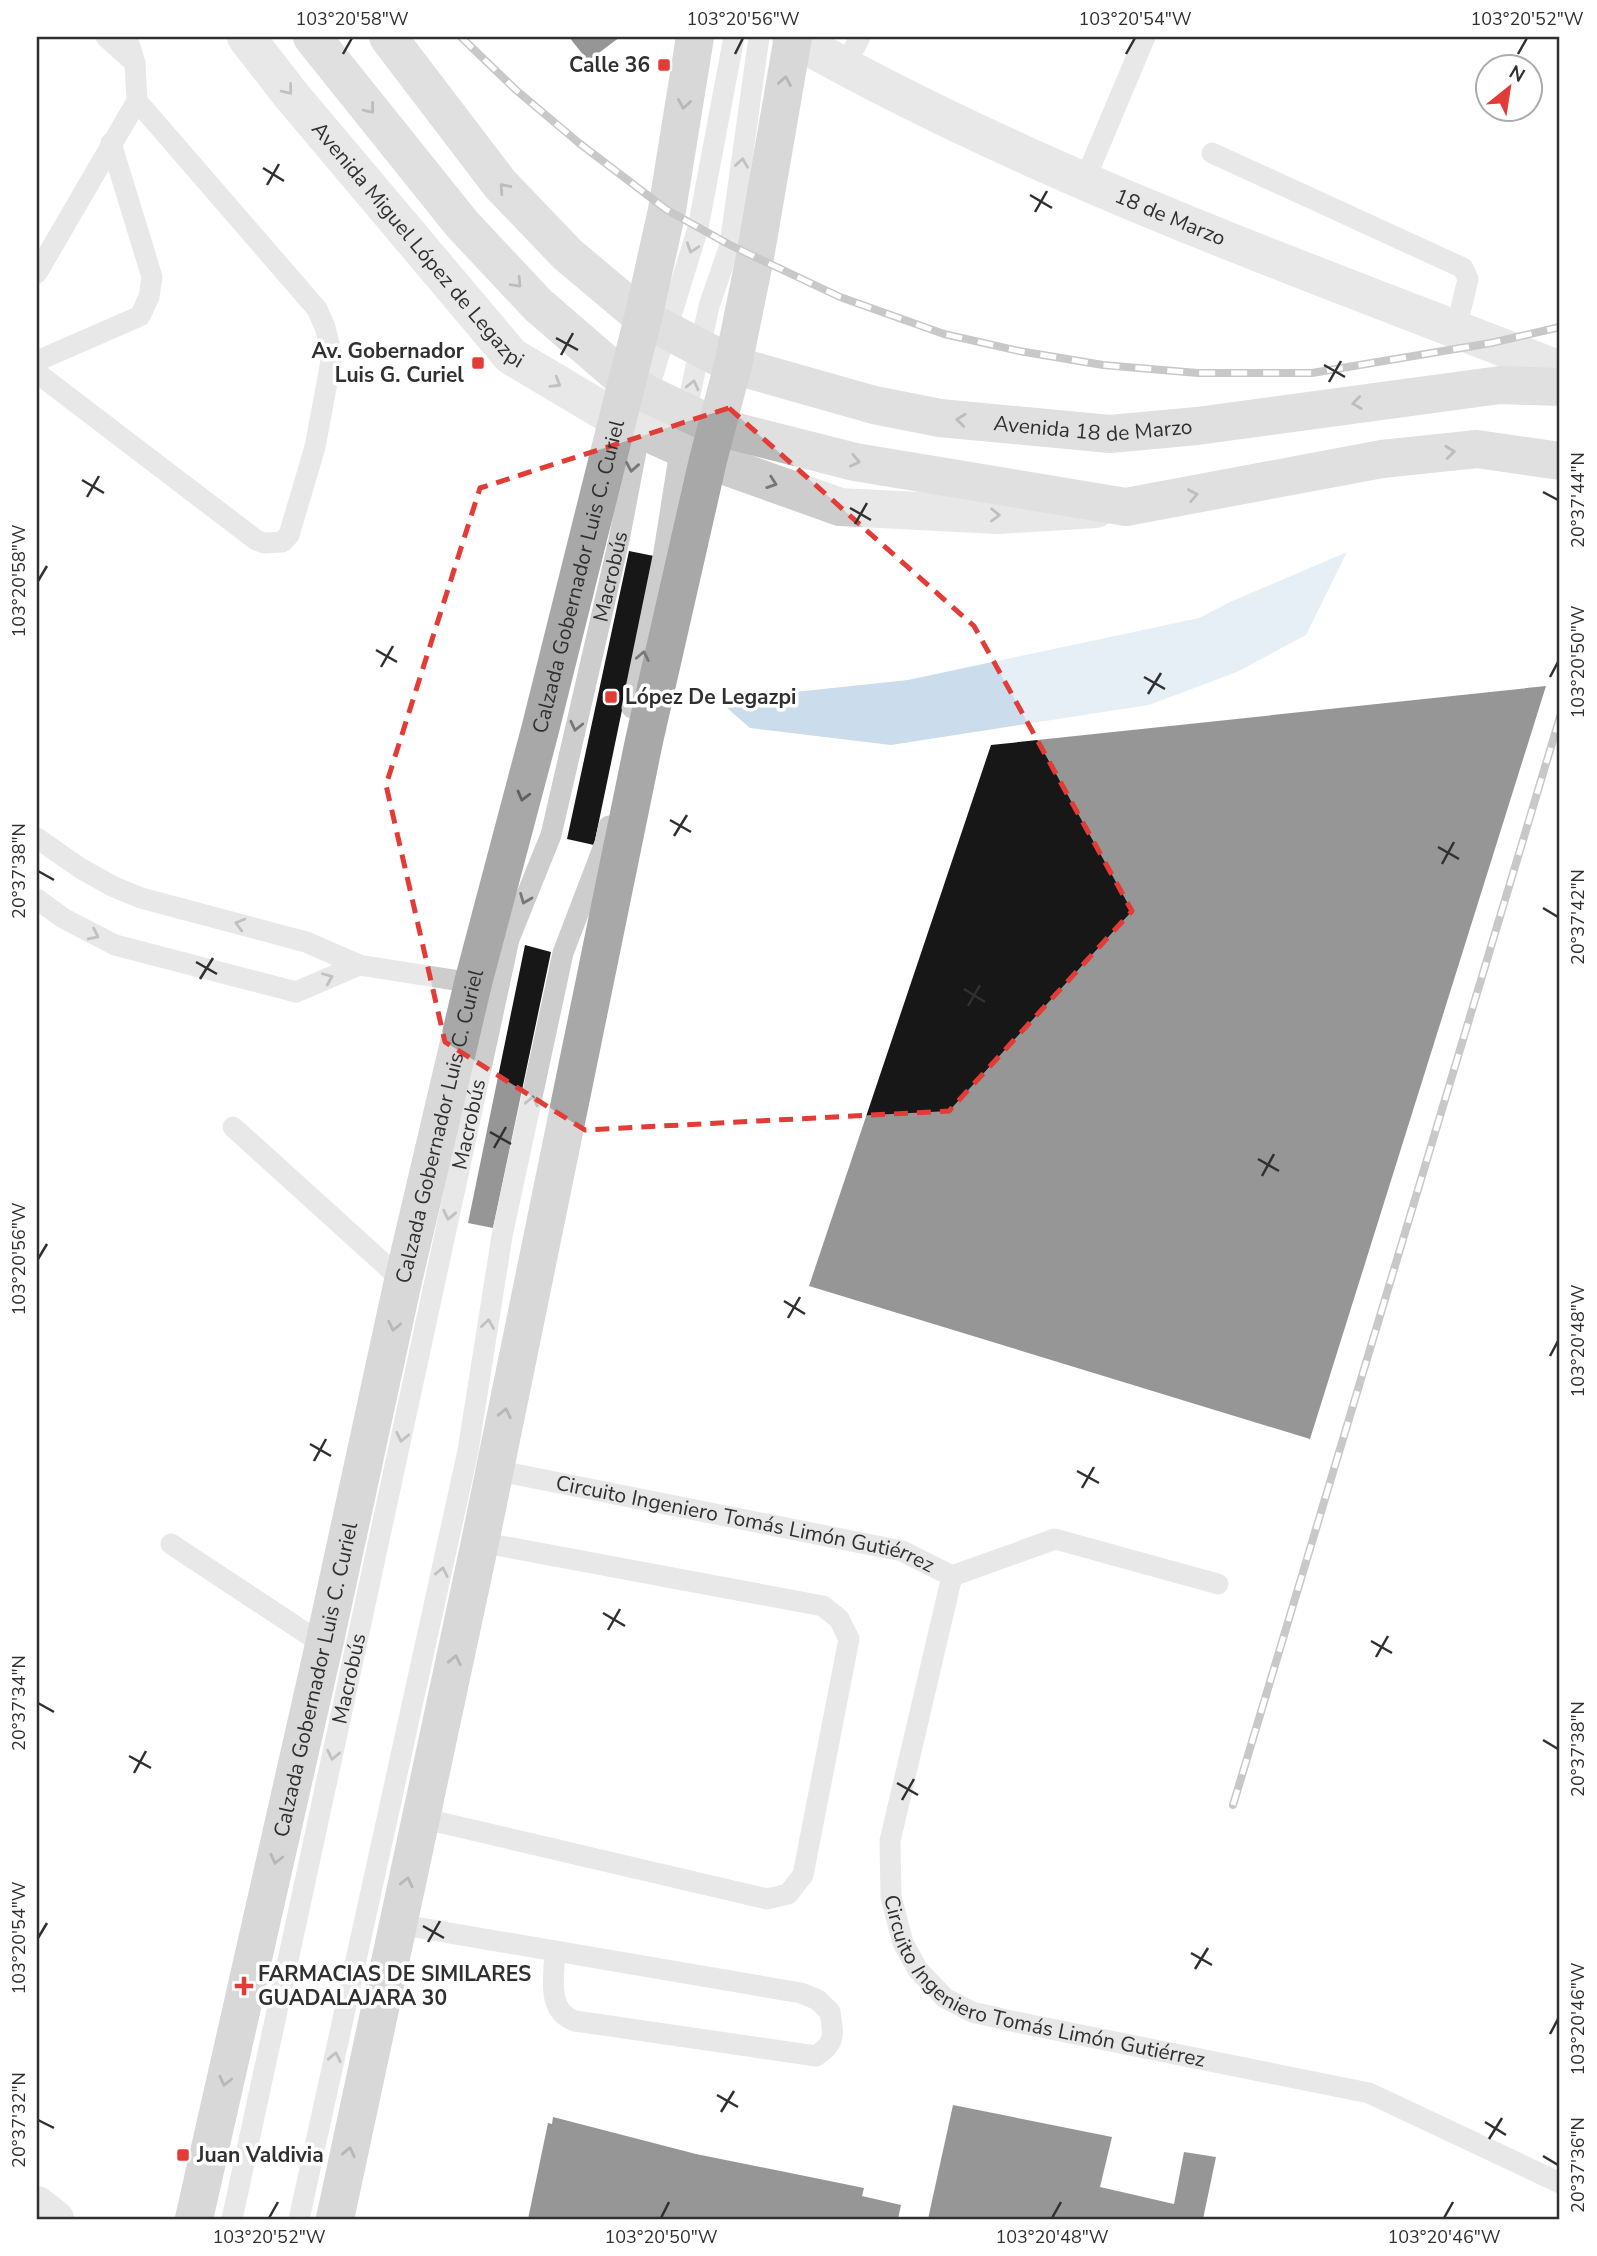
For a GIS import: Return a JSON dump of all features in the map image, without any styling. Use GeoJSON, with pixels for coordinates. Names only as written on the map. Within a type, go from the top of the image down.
{"type":"FeatureCollection","features":[{"type":"Feature","properties":{"kind":"main road","name":"Calzada Gobernador Luis C. Curiel"},"geometry":{"type":"LineString","coordinates":[[194,2219],[403,1281],[473,984],[540,730],[655,324],[667,210],[695,37]]}},
{"type":"Feature","properties":{"kind":"main road"},"geometry":{"type":"LineString","coordinates":[[335,2219],[480,1542],[643,741],[698,437],[717,358],[755,257],[784,37]]}},
{"type":"Feature","properties":{"kind":"street","name":"Avenida Miguel López de Legazpi"},"geometry":{"type":"LineString","coordinates":[[246,37],[512,356],[632,406]]}},
{"type":"Feature","properties":{"kind":"street","name":"Avenida Miguel López de Legazpi"},"geometry":{"type":"LineString","coordinates":[[312,37],[462,224],[632,406]]}},
{"type":"Feature","properties":{"kind":"street"},"geometry":{"type":"LineString","coordinates":[[388,37],[500,184],[566,254],[655,324]]}},
{"type":"Feature","properties":{"kind":"street","name":"18 de Marzo"},"geometry":{"type":"LineString","coordinates":[[784,37],[852,51],[1084,182],[1560,370]]}},
{"type":"Feature","properties":{"kind":"street","name":"Avenida 18 de Marzo"},"geometry":{"type":"LineString","coordinates":[[655,324],[717,358],[874,405],[940,418],[1110,435],[1197,426],[1500,385],[1560,387]]}},
{"type":"Feature","properties":{"kind":"street"},"geometry":{"type":"LineString","coordinates":[[632,406],[698,437],[1126,507],[1382,459],[1477,450],[1560,461]]}},
{"type":"Feature","properties":{"kind":"street"},"geometry":{"type":"LineString","coordinates":[[37,2205],[55,2219]]}},
{"type":"Feature","properties":{"kind":"lane"},"geometry":{"type":"LineString","coordinates":[[106,37],[135,63]]}},
{"type":"Feature","properties":{"kind":"lane"},"geometry":{"type":"LineString","coordinates":[[37,273],[137,101],[135,63],[127,37]]}},
{"type":"Feature","properties":{"kind":"lane"},"geometry":{"type":"LineString","coordinates":[[655,324],[698,229],[734,37]]}},
{"type":"Feature","properties":{"kind":"lane"},"geometry":{"type":"LineString","coordinates":[[1084,182],[1145,37]]}},
{"type":"Feature","properties":{"kind":"lane"},"geometry":{"type":"LineString","coordinates":[[37,373],[257,540],[264,543],[282,542],[289,535],[315,447],[332,356],[325,327],[317,309],[137,101]]}},
{"type":"Feature","properties":{"kind":"lane"},"geometry":{"type":"LineString","coordinates":[[37,361],[140,316],[149,297],[152,276],[111,143]]}},
{"type":"Feature","properties":{"kind":"lane"},"geometry":{"type":"LineString","coordinates":[[1212,153],[1463,268],[1468,279],[1456,329]]}},
{"type":"Feature","properties":{"kind":"lane","name":"Macrobús"},"geometry":{"type":"LineString","coordinates":[[232,2219],[509,939],[551,835],[618,540],[632,406]]}},
{"type":"Feature","properties":{"kind":"lane"},"geometry":{"type":"LineString","coordinates":[[299,2219],[468,1451],[502,1237],[563,953],[605,844],[664,552],[698,437]]}},
{"type":"Feature","properties":{"kind":"lane"},"geometry":{"type":"LineString","coordinates":[[37,838],[80,868],[141,898],[306,942],[359,965],[473,984]]}},
{"type":"Feature","properties":{"kind":"lane"},"geometry":{"type":"LineString","coordinates":[[37,899],[63,918],[115,945],[296,992],[359,965]]}},
{"type":"Feature","properties":{"kind":"lane"},"geometry":{"type":"LineString","coordinates":[[233,1128],[403,1281]]}},
{"type":"Feature","properties":{"kind":"lane","name":"Circuito Ingeniero Tomás Limón Gutiérrez"},"geometry":{"type":"LineString","coordinates":[[494,1470],[902,1551],[952,1576],[890,1841],[891,1897],[903,1942],[918,1970],[944,1998],[972,2012],[1011,2021],[1368,2093],[1560,2183]]}},
{"type":"Feature","properties":{"kind":"lane"},"geometry":{"type":"LineString","coordinates":[[952,1576],[1055,1539],[1218,1584]]}},
{"type":"Feature","properties":{"kind":"lane"},"geometry":{"type":"LineString","coordinates":[[421,1818],[767,1899],[788,1894],[803,1875],[849,1639],[839,1619],[823,1606],[480,1542]]}},
{"type":"Feature","properties":{"kind":"lane"},"geometry":{"type":"LineString","coordinates":[[171,1544],[324,1645]]}},
{"type":"Feature","properties":{"kind":"lane"},"geometry":{"type":"LineString","coordinates":[[397,1924],[801,1993],[818,2000],[830,2012],[833,2039],[826,2049],[816,2056],[575,2021],[558,2011],[554,2001],[555,1951]]}},
{"type":"Feature","properties":{"kind":"highlighted area"},"geometry":{"type":"Polygon","coordinates":[[[729,408],[974,626],[1132,911],[949,1111],[585,1130],[445,1042],[386,785],[480,488],[729,408]]]}},
{"type":"Feature","properties":{"kind":"water"},"geometry":{"type":"Polygon","coordinates":[[[1347,552],[1306,635],[1237,672],[1149,705],[891,745],[750,728],[727,708],[757,696],[908,680],[1199,618],[1347,552]]]}},
{"type":"Feature","properties":{"kind":"building"},"geometry":{"type":"Polygon","coordinates":[[[569,37],[620,37],[588,61],[569,37]]]}},
{"type":"Feature","properties":{"kind":"building","name":"López De Legazpi"},"geometry":{"type":"Polygon","coordinates":[[[629,551],[654,556],[594,845],[567,839],[629,551]]]}},
{"type":"Feature","properties":{"kind":"building"},"geometry":{"type":"Polygon","coordinates":[[[1546,686],[1310,1439],[809,1286],[991,745],[1546,686]]]}},
{"type":"Feature","properties":{"kind":"building"},"geometry":{"type":"Polygon","coordinates":[[[525,945],[551,952],[493,1228],[468,1223],[525,945]]]}},
{"type":"Feature","properties":{"kind":"building"},"geometry":{"type":"Polygon","coordinates":[[[953,2105],[1112,2137],[1100,2187],[1174,2204],[1184,2152],[1216,2157],[1203,2219],[928,2219],[953,2105]]]}},
{"type":"Feature","properties":{"kind":"building"},"geometry":{"type":"Polygon","coordinates":[[[553,2117],[696,2154],[864,2188],[862,2196],[901,2205],[898,2219],[528,2219],[548,2123],[552,2124],[553,2117]]]}},
{"type":"Feature","properties":{"kind":"railway"},"geometry":{"type":"LineString","coordinates":[[461,37],[516,90],[579,143],[667,210],[730,245],[840,297],[944,334],[1019,351],[1103,365],[1198,373],[1312,373],[1491,343],[1560,327]]}},
{"type":"Feature","properties":{"kind":"railway"},"geometry":{"type":"LineString","coordinates":[[1233,1805],[1560,717]]}},
{"type":"Feature","properties":{"kind":"place","name":"Calle 36"},"geometry":{"type":"Point","coordinates":[664,65]}},
{"type":"Feature","properties":{"kind":"place","name":"Av. Gobernador Luis G. Curiel"},"geometry":{"type":"Point","coordinates":[478,363]}},
{"type":"Feature","properties":{"kind":"place","name":"López De Legazpi"},"geometry":{"type":"Point","coordinates":[611,697]}},
{"type":"Feature","properties":{"kind":"place","name":"FARMACIAS DE SIMILARES GUADALAJARA 30"},"geometry":{"type":"Point","coordinates":[244,1986]}},
{"type":"Feature","properties":{"kind":"place","name":"Juan Valdivia"},"geometry":{"type":"Point","coordinates":[183,2155]}}]}
